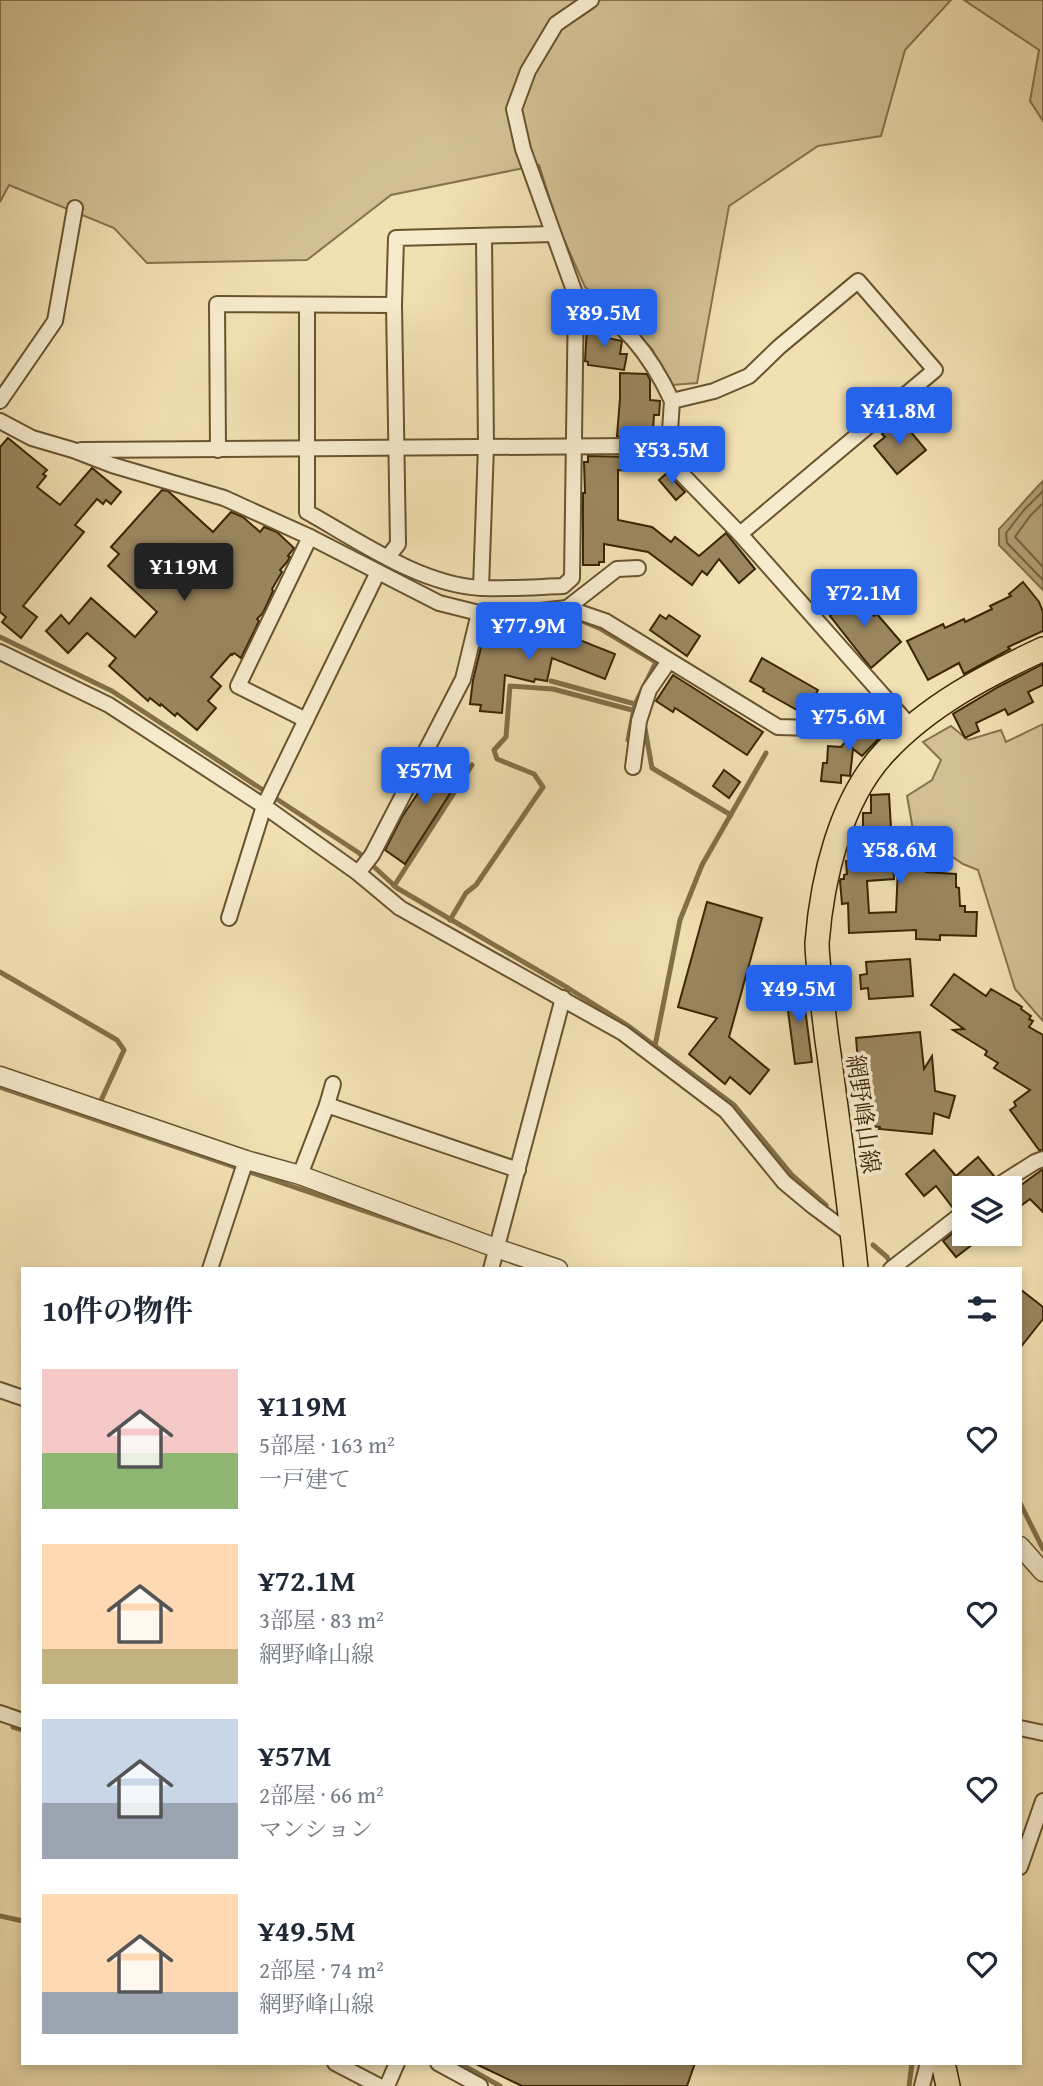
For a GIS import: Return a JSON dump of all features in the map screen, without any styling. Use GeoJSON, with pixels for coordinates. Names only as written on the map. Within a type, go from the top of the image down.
{"type":"FeatureCollection","features":[{"type":"Feature","properties":{"kind":"main road","name":"網野峰山線"},"geometry":{"type":"LineString","coordinates":[[856,1267],[817,946],[823,894],[845,813],[862,781],[905,720],[985,676],[1043,649]]}},
{"type":"Feature","properties":{"kind":"main road"},"geometry":{"type":"LineString","coordinates":[[943,2065],[948,2086]]}},
{"type":"Feature","properties":{"kind":"street"},"geometry":{"type":"LineString","coordinates":[[307,305],[307,512],[388,557],[436,579],[481,588],[563,586],[572,578],[576,296],[523,149],[514,109],[527,71],[556,24],[591,0]]}},
{"type":"Feature","properties":{"kind":"street"},"geometry":{"type":"LineString","coordinates":[[0,401],[55,321],[75,208]]}},
{"type":"Feature","properties":{"kind":"street"},"geometry":{"type":"LineString","coordinates":[[388,557],[398,544],[394,305],[396,238],[553,234]]}},
{"type":"Feature","properties":{"kind":"street"},"geometry":{"type":"LineString","coordinates":[[481,588],[486,446],[484,237]]}},
{"type":"Feature","properties":{"kind":"street"},"geometry":{"type":"LineString","coordinates":[[672,401],[714,391],[748,376],[858,281],[935,370],[740,534]]}},
{"type":"Feature","properties":{"kind":"street"},"geometry":{"type":"LineString","coordinates":[[576,296],[595,305],[619,324],[645,352],[659,373],[672,401],[668,460]]}},
{"type":"Feature","properties":{"kind":"street"},"geometry":{"type":"LineString","coordinates":[[219,450],[217,304],[394,305]]}},
{"type":"Feature","properties":{"kind":"street"},"geometry":{"type":"LineString","coordinates":[[0,421],[32,438],[225,498],[310,537],[439,603],[479,612],[522,613],[566,608],[605,621],[778,727],[812,728],[855,719],[905,720]]}},
{"type":"Feature","properties":{"kind":"street"},"geometry":{"type":"LineString","coordinates":[[73,450],[629,446],[668,460],[740,534],[905,720]]}},
{"type":"Feature","properties":{"kind":"street"},"geometry":{"type":"LineString","coordinates":[[306,720],[238,686],[310,537]]}},
{"type":"Feature","properties":{"kind":"street"},"geometry":{"type":"LineString","coordinates":[[566,608],[617,569],[638,568]]}},
{"type":"Feature","properties":{"kind":"street"},"geometry":{"type":"LineString","coordinates":[[229,918],[264,806],[378,572]]}},
{"type":"Feature","properties":{"kind":"street"},"geometry":{"type":"LineString","coordinates":[[358,873],[372,855],[463,679],[479,612]]}},
{"type":"Feature","properties":{"kind":"street"},"geometry":{"type":"LineString","coordinates":[[0,652],[110,705],[264,806],[358,873],[400,908],[623,1032],[726,1111],[784,1182],[853,1236]]}},
{"type":"Feature","properties":{"kind":"street"},"geometry":{"type":"LineString","coordinates":[[633,766],[642,710],[649,690],[669,661]]}},
{"type":"Feature","properties":{"kind":"street"},"geometry":{"type":"LineString","coordinates":[[491,1267],[563,998]]}},
{"type":"Feature","properties":{"kind":"street"},"geometry":{"type":"LineString","coordinates":[[0,1076],[246,1160],[300,1175],[552,1267]]}},
{"type":"Feature","properties":{"kind":"street"},"geometry":{"type":"LineString","coordinates":[[300,1175],[327,1105],[332,1084]]}},
{"type":"Feature","properties":{"kind":"street"},"geometry":{"type":"LineString","coordinates":[[327,1105],[518,1170]]}},
{"type":"Feature","properties":{"kind":"street"},"geometry":{"type":"LineString","coordinates":[[1013,1176],[1043,1159]]}},
{"type":"Feature","properties":{"kind":"street"},"geometry":{"type":"LineString","coordinates":[[211,1267],[246,1160]]}},
{"type":"Feature","properties":{"kind":"street"},"geometry":{"type":"LineString","coordinates":[[894,1267],[952,1221]]}},
{"type":"Feature","properties":{"kind":"street"},"geometry":{"type":"LineString","coordinates":[[0,1390],[21,1397]]}},
{"type":"Feature","properties":{"kind":"street"},"geometry":{"type":"LineString","coordinates":[[1022,1548],[1043,1572]]}},
{"type":"Feature","properties":{"kind":"street"},"geometry":{"type":"LineString","coordinates":[[0,1713],[21,1720]]}},
{"type":"Feature","properties":{"kind":"street"},"geometry":{"type":"LineString","coordinates":[[1022,1728],[1043,1733]]}},
{"type":"Feature","properties":{"kind":"street"},"geometry":{"type":"LineString","coordinates":[[1022,1861],[1043,1801]]}},
{"type":"Feature","properties":{"kind":"street"},"geometry":{"type":"LineString","coordinates":[[339,2065],[379,2086]]}},
{"type":"Feature","properties":{"kind":"street"},"geometry":{"type":"LineString","coordinates":[[387,2086],[396,2065]]}},
{"type":"Feature","properties":{"kind":"street"},"geometry":{"type":"LineString","coordinates":[[442,2065],[480,2086]]}},
{"type":"Feature","properties":{"kind":"street"},"geometry":{"type":"LineString","coordinates":[[922,2086],[927,2065]]}},
{"type":"Feature","properties":{"kind":"shaded area"},"geometry":{"type":"Polygon","coordinates":[[[0,0],[951,0],[905,50],[881,136],[818,146],[729,206],[697,383],[672,385],[652,349],[624,319],[585,287],[559,228],[539,165],[391,195],[307,260],[147,263],[114,228],[9,185],[0,202],[0,0]]]}},
{"type":"Feature","properties":{"kind":"shaded area"},"geometry":{"type":"Polygon","coordinates":[[[964,0],[1043,0],[1043,121],[1030,101],[1039,50],[964,0]]]}},
{"type":"Feature","properties":{"kind":"shaded area"},"geometry":{"type":"Polygon","coordinates":[[[1043,724],[1043,1021],[1015,989],[978,870],[963,864],[913,830],[907,796],[932,780],[941,760],[923,742],[951,726],[968,740],[1001,730],[1006,742],[1043,724]]]}},
{"type":"Feature","properties":{"kind":"water"},"geometry":{"type":"Polygon","coordinates":[[[1043,481],[1043,590],[999,545],[999,529],[1043,481]]]}},
{"type":"Feature","properties":{"kind":"building"},"geometry":{"type":"Polygon","coordinates":[[[600,322],[613,332],[608,338],[622,341],[620,354],[627,354],[624,370],[588,365],[585,361],[587,328],[594,329],[600,322]]]}},
{"type":"Feature","properties":{"kind":"building"},"geometry":{"type":"Polygon","coordinates":[[[620,373],[647,374],[650,380],[650,400],[660,401],[659,415],[654,415],[653,430],[633,429],[632,437],[617,436],[620,373]]]}},
{"type":"Feature","properties":{"kind":"building"},"geometry":{"type":"Polygon","coordinates":[[[900,419],[926,450],[897,474],[874,446],[885,437],[882,434],[900,419]]]}},
{"type":"Feature","properties":{"kind":"building"},"geometry":{"type":"Polygon","coordinates":[[[8,438],[47,470],[43,474],[46,476],[37,487],[60,505],[92,468],[121,492],[111,504],[106,500],[103,504],[97,499],[75,525],[84,532],[23,606],[37,617],[21,638],[2,622],[6,617],[0,612],[0,447],[8,438]]]}},
{"type":"Feature","properties":{"kind":"building"},"geometry":{"type":"Polygon","coordinates":[[[588,456],[631,457],[631,471],[618,470],[618,520],[652,527],[671,542],[675,537],[699,556],[726,533],[755,569],[739,583],[719,559],[707,575],[702,571],[692,585],[648,552],[604,544],[604,562],[599,562],[599,565],[583,565],[584,462],[588,462],[588,456]]]}},
{"type":"Feature","properties":{"kind":"building"},"geometry":{"type":"Polygon","coordinates":[[[667,473],[685,492],[676,500],[659,480],[667,473]]]}},
{"type":"Feature","properties":{"kind":"building"},"geometry":{"type":"Polygon","coordinates":[[[162,490],[168,491],[213,532],[231,512],[243,517],[260,532],[264,527],[277,532],[294,548],[280,570],[282,572],[263,613],[257,619],[259,621],[241,658],[231,654],[211,677],[221,686],[208,701],[216,708],[197,730],[177,713],[175,716],[150,698],[148,701],[109,666],[116,658],[87,633],[68,653],[46,631],[61,615],[69,624],[91,598],[135,637],[157,612],[108,566],[119,554],[111,547],[162,490]]]}},
{"type":"Feature","properties":{"kind":"building"},"geometry":{"type":"Polygon","coordinates":[[[1023,582],[1039,602],[1043,612],[1043,631],[1008,647],[1010,649],[964,674],[959,663],[928,680],[907,641],[943,624],[945,628],[964,619],[965,622],[992,609],[990,606],[1011,596],[1009,594],[1023,582]]]}},
{"type":"Feature","properties":{"kind":"building"},"geometry":{"type":"Polygon","coordinates":[[[850,589],[874,616],[877,614],[901,642],[871,668],[830,616],[840,608],[835,602],[850,589]]]}},
{"type":"Feature","properties":{"kind":"building"},"geometry":{"type":"Polygon","coordinates":[[[660,615],[666,619],[669,615],[700,636],[687,656],[650,630],[660,615]]]}},
{"type":"Feature","properties":{"kind":"building"},"geometry":{"type":"Polygon","coordinates":[[[486,627],[537,641],[539,629],[572,637],[615,654],[605,679],[552,658],[547,681],[535,679],[534,682],[505,675],[502,713],[480,711],[481,705],[470,704],[486,627]]]}},
{"type":"Feature","properties":{"kind":"building"},"geometry":{"type":"Polygon","coordinates":[[[762,658],[818,690],[804,714],[750,681],[762,658]]]}},
{"type":"Feature","properties":{"kind":"building"},"geometry":{"type":"Polygon","coordinates":[[[1043,664],[1043,685],[1028,692],[1033,702],[1008,715],[1005,709],[976,723],[979,731],[965,738],[953,714],[1043,664]]]}},
{"type":"Feature","properties":{"kind":"building"},"geometry":{"type":"Polygon","coordinates":[[[673,675],[763,732],[747,755],[675,708],[673,712],[656,701],[673,675]]]}},
{"type":"Feature","properties":{"kind":"building"},"geometry":{"type":"Polygon","coordinates":[[[876,726],[884,733],[862,756],[853,749],[850,776],[841,775],[841,783],[821,781],[823,763],[827,763],[828,746],[841,747],[857,728],[876,726]]]}},
{"type":"Feature","properties":{"kind":"building"},"geometry":{"type":"Polygon","coordinates":[[[439,752],[465,770],[405,864],[385,850],[402,817],[430,775],[426,772],[439,752]]]}},
{"type":"Feature","properties":{"kind":"building"},"geometry":{"type":"Polygon","coordinates":[[[724,770],[740,782],[729,798],[713,786],[724,770]]]}},
{"type":"Feature","properties":{"kind":"building"},"geometry":{"type":"Polygon","coordinates":[[[889,794],[894,879],[867,881],[869,913],[896,912],[898,868],[956,874],[960,906],[965,906],[965,912],[977,912],[976,936],[940,935],[940,940],[916,939],[916,930],[849,933],[848,903],[842,904],[840,881],[847,874],[848,851],[851,851],[856,828],[863,828],[863,813],[871,813],[871,795],[889,794]]]}},
{"type":"Feature","properties":{"kind":"building"},"geometry":{"type":"Polygon","coordinates":[[[707,902],[762,918],[729,1037],[769,1070],[750,1094],[730,1077],[725,1084],[689,1054],[717,1018],[678,1007],[707,902]]]}},
{"type":"Feature","properties":{"kind":"building"},"geometry":{"type":"Polygon","coordinates":[[[910,959],[913,996],[869,999],[868,988],[861,989],[860,975],[867,974],[866,962],[910,959]]]}},
{"type":"Feature","properties":{"kind":"building"},"geometry":{"type":"Polygon","coordinates":[[[954,974],[986,996],[991,989],[1022,1007],[1033,1021],[1029,1027],[1043,1035],[1043,1150],[1039,1150],[1010,1110],[1016,1106],[1014,1102],[1030,1090],[994,1068],[998,1063],[985,1055],[987,1051],[953,1030],[964,1029],[931,1005],[954,974]]]}},
{"type":"Feature","properties":{"kind":"building"},"geometry":{"type":"Polygon","coordinates":[[[802,985],[812,1062],[795,1064],[785,988],[802,985]]]}},
{"type":"Feature","properties":{"kind":"building"},"geometry":{"type":"Polygon","coordinates":[[[920,1032],[924,1069],[932,1056],[935,1091],[955,1096],[949,1118],[934,1113],[932,1134],[870,1126],[871,1116],[857,1115],[860,1088],[856,1038],[920,1032]]]}},
{"type":"Feature","properties":{"kind":"building"},"geometry":{"type":"Polygon","coordinates":[[[934,1150],[956,1176],[952,1176],[952,1207],[936,1186],[924,1196],[906,1174],[934,1150]]]}},
{"type":"Feature","properties":{"kind":"building"},"geometry":{"type":"Polygon","coordinates":[[[978,1157],[994,1176],[956,1176],[978,1157]]]}},
{"type":"Feature","properties":{"kind":"building"},"geometry":{"type":"Polygon","coordinates":[[[1043,1169],[1043,1212],[1030,1199],[1022,1205],[1022,1184],[1043,1169]]]}},
{"type":"Feature","properties":{"kind":"building"},"geometry":{"type":"Polygon","coordinates":[[[952,1234],[952,1246],[970,1246],[956,1257],[943,1241],[952,1234]]]}},
{"type":"Feature","properties":{"kind":"building"},"geometry":{"type":"Polygon","coordinates":[[[1022,1291],[1043,1307],[1043,1319],[1022,1345],[1022,1291]]]}},
{"type":"Feature","properties":{"kind":"building"},"geometry":{"type":"Polygon","coordinates":[[[478,2065],[694,2065],[687,2086],[522,2086],[478,2065]]]}},
{"type":"Feature","properties":{"kind":"waterway"},"geometry":{"type":"LineString","coordinates":[[578,619],[601,629],[656,662],[635,704],[628,740]]}},
{"type":"Feature","properties":{"kind":"waterway"},"geometry":{"type":"LineString","coordinates":[[0,637],[112,691],[359,853],[397,888],[627,1025],[734,1105],[792,1175],[826,1205]]}},
{"type":"Feature","properties":{"kind":"waterway"},"geometry":{"type":"LineString","coordinates":[[551,681],[635,704]]}},
{"type":"Feature","properties":{"kind":"waterway"},"geometry":{"type":"LineString","coordinates":[[450,920],[466,893],[476,885],[543,787],[534,774],[497,759],[494,750],[506,737],[510,686],[553,689],[632,710]]}},
{"type":"Feature","properties":{"kind":"waterway"},"geometry":{"type":"LineString","coordinates":[[644,723],[652,768],[731,815]]}},
{"type":"Feature","properties":{"kind":"waterway"},"geometry":{"type":"LineString","coordinates":[[655,1046],[680,920],[702,865],[766,753]]}},
{"type":"Feature","properties":{"kind":"waterway"},"geometry":{"type":"LineString","coordinates":[[394,886],[472,765]]}},
{"type":"Feature","properties":{"kind":"waterway"},"geometry":{"type":"LineString","coordinates":[[0,972],[117,1040],[124,1050],[98,1107]]}},
{"type":"Feature","properties":{"kind":"waterway"},"geometry":{"type":"LineString","coordinates":[[0,1087],[441,1237]]}},
{"type":"Feature","properties":{"kind":"waterway"},"geometry":{"type":"LineString","coordinates":[[873,1245],[887,1257],[891,1265]]}},
{"type":"Feature","properties":{"kind":"waterway"},"geometry":{"type":"LineString","coordinates":[[1022,1507],[1043,1549]]}},
{"type":"Feature","properties":{"kind":"waterway"},"geometry":{"type":"LineString","coordinates":[[13,1727],[21,1729]]}},
{"type":"Feature","properties":{"kind":"waterway"},"geometry":{"type":"LineString","coordinates":[[0,1916],[21,1921]]}},
{"type":"Feature","properties":{"kind":"waterway"},"geometry":{"type":"LineString","coordinates":[[463,2065],[500,2086]]}},
{"type":"Feature","properties":{"kind":"waterway"},"geometry":{"type":"LineString","coordinates":[[909,2086],[912,2065]]}}]}
